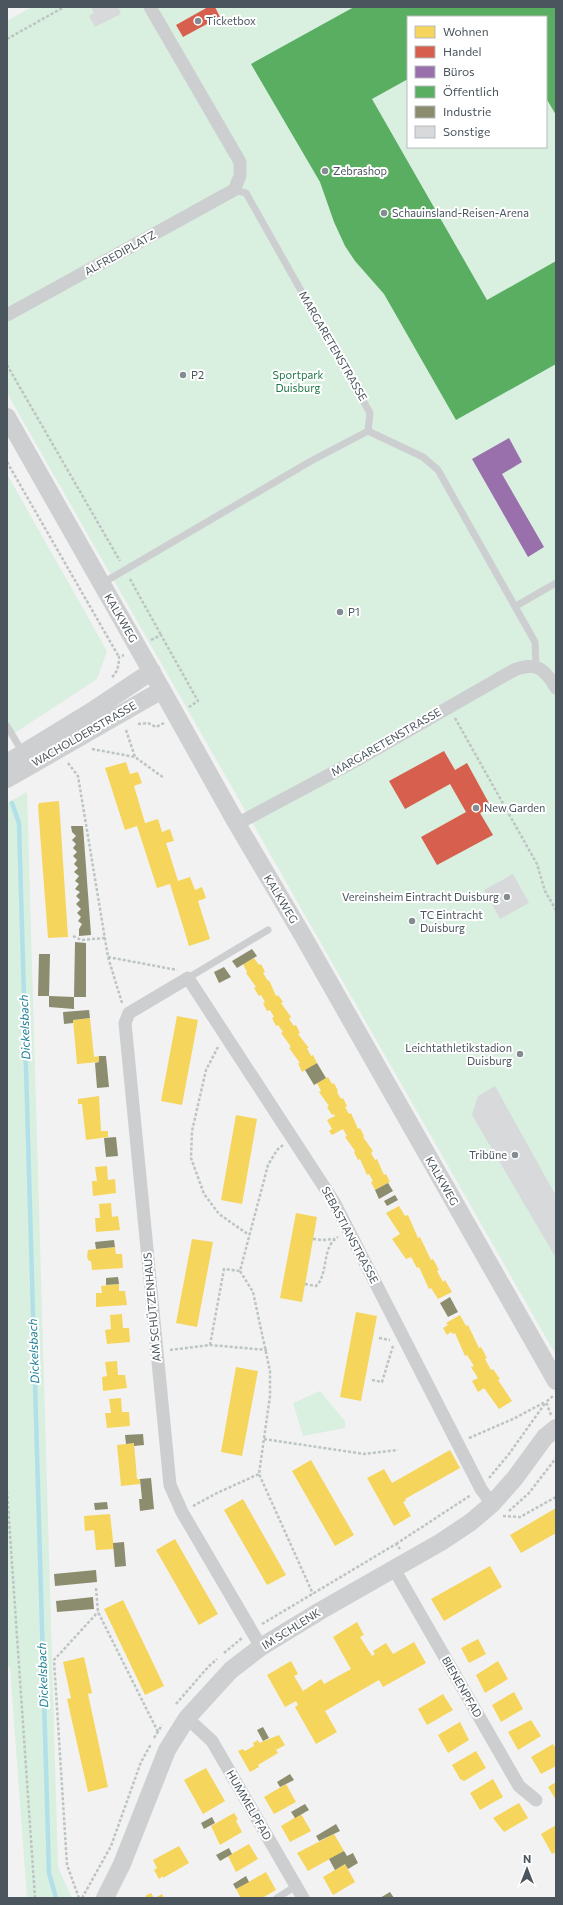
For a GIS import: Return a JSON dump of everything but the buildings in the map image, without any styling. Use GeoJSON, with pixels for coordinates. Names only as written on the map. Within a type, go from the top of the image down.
{"type":"FeatureCollection","features":[{"type":"Feature","properties":{"kind":"street"},"geometry":{"type":"LineString","coordinates":[[150,7],[240,162],[240,176],[234,190]]}},
{"type":"Feature","properties":{"kind":"street","name":"ALFREDIPLATZ"},"geometry":{"type":"LineString","coordinates":[[7,315],[234,190]]}},
{"type":"Feature","properties":{"kind":"street","name":"KALKWEG"},"geometry":{"type":"LineString","coordinates":[[7,417],[177,715],[236,824],[303,936],[556,1381]]}},
{"type":"Feature","properties":{"kind":"street","name":"MARGARETENSTRASSE"},"geometry":{"type":"LineString","coordinates":[[236,824],[350,763],[514,670],[525,665],[536,666]]}},
{"type":"Feature","properties":{"kind":"street"},"geometry":{"type":"LineString","coordinates":[[536,666],[544,671],[556,688]]}},
{"type":"Feature","properties":{"kind":"street","name":"WACHOLDERSTRASSE"},"geometry":{"type":"LineString","coordinates":[[7,763],[92,711],[152,671]]}},
{"type":"Feature","properties":{"kind":"street","name":"WACHOLDERSTRASSE"},"geometry":{"type":"LineString","coordinates":[[7,779],[162,690]]}},
{"type":"Feature","properties":{"kind":"street"},"geometry":{"type":"LineString","coordinates":[[129,1013],[188,978]]}},
{"type":"Feature","properties":{"kind":"street","name":"SEBASTIANSTRASSE"},"geometry":{"type":"LineString","coordinates":[[188,978],[334,1202],[457,1444],[481,1489],[497,1510]]}},
{"type":"Feature","properties":{"kind":"street","name":"AM SCHÜTZENHAUS"},"geometry":{"type":"LineString","coordinates":[[129,1013],[125,1023],[170,1485],[182,1512],[261,1647]]}},
{"type":"Feature","properties":{"kind":"street","name":"IM SCHLENK"},"geometry":{"type":"LineString","coordinates":[[105,1898],[122,1864],[167,1750],[187,1718],[231,1670],[261,1647],[320,1611],[441,1542],[471,1522],[497,1510],[515,1478],[555,1424]]}},
{"type":"Feature","properties":{"kind":"street","name":"BIENENPFAD"},"geometry":{"type":"LineString","coordinates":[[394,1569],[519,1786],[536,1800]]}},
{"type":"Feature","properties":{"kind":"street","name":"HUMMELPFAD"},"geometry":{"type":"LineString","coordinates":[[187,1718],[212,1741],[304,1898]]}},
{"type":"Feature","properties":{"kind":"lane","name":"MARGARETENSTRASSE"},"geometry":{"type":"LineString","coordinates":[[234,190],[246,193],[370,412],[368,431]]}},
{"type":"Feature","properties":{"kind":"lane"},"geometry":{"type":"LineString","coordinates":[[102,584],[310,462],[368,431],[423,457],[438,470],[535,642],[536,666]]}},
{"type":"Feature","properties":{"kind":"lane"},"geometry":{"type":"LineString","coordinates":[[516,606],[556,584]]}},
{"type":"Feature","properties":{"kind":"lane"},"geometry":{"type":"LineString","coordinates":[[7,726],[23,753]]}},
{"type":"Feature","properties":{"kind":"lane"},"geometry":{"type":"LineString","coordinates":[[188,978],[268,930]]}},
{"type":"Feature","properties":{"kind":"lane"},"geometry":{"type":"LineString","coordinates":[[277,1898],[296,1886]]}},
{"type":"Feature","properties":{"kind":"path"},"geometry":{"type":"LineString","coordinates":[[7,39],[64,7]]}},
{"type":"Feature","properties":{"kind":"path"},"geometry":{"type":"LineString","coordinates":[[7,365],[161,635]]}},
{"type":"Feature","properties":{"kind":"path"},"geometry":{"type":"LineString","coordinates":[[7,462],[119,657]]}},
{"type":"Feature","properties":{"kind":"path"},"geometry":{"type":"LineString","coordinates":[[449,707],[537,864],[545,891],[556,910]]}},
{"type":"Feature","properties":{"kind":"path"},"geometry":{"type":"LineString","coordinates":[[120,734],[139,722],[148,723],[156,727],[177,715]]}},
{"type":"Feature","properties":{"kind":"path"},"geometry":{"type":"LineString","coordinates":[[126,730],[135,758]]}},
{"type":"Feature","properties":{"kind":"path"},"geometry":{"type":"LineString","coordinates":[[86,753],[99,746]]}},
{"type":"Feature","properties":{"kind":"path"},"geometry":{"type":"LineString","coordinates":[[92,749],[135,758],[164,778]]}},
{"type":"Feature","properties":{"kind":"path"},"geometry":{"type":"LineString","coordinates":[[64,765],[74,760]]}},
{"type":"Feature","properties":{"kind":"path"},"geometry":{"type":"LineString","coordinates":[[68,763],[78,776],[108,957],[121,1002],[129,1013]]}},
{"type":"Feature","properties":{"kind":"path"},"geometry":{"type":"LineString","coordinates":[[73,936],[81,940],[105,938]]}},
{"type":"Feature","properties":{"kind":"path"},"geometry":{"type":"LineString","coordinates":[[108,957],[181,971],[188,978]]}},
{"type":"Feature","properties":{"kind":"path"},"geometry":{"type":"LineString","coordinates":[[228,1039],[214,1051],[206,1070],[192,1131],[191,1158],[204,1194],[219,1214],[249,1235]]}},
{"type":"Feature","properties":{"kind":"path"},"geometry":{"type":"LineString","coordinates":[[292,1137],[277,1150],[268,1165],[240,1271],[253,1292],[267,1350],[270,1371],[270,1396],[259,1474],[320,1611]]}},
{"type":"Feature","properties":{"kind":"path"},"geometry":{"type":"LineString","coordinates":[[305,1284],[316,1286],[321,1282],[330,1246],[335,1239],[349,1231]]}},
{"type":"Feature","properties":{"kind":"path"},"geometry":{"type":"LineString","coordinates":[[313,1238],[322,1240],[335,1239]]}},
{"type":"Feature","properties":{"kind":"path"},"geometry":{"type":"LineString","coordinates":[[210,1345],[224,1269],[240,1271]]}},
{"type":"Feature","properties":{"kind":"path"},"geometry":{"type":"LineString","coordinates":[[372,1380],[382,1382],[395,1341],[380,1338]]}},
{"type":"Feature","properties":{"kind":"path"},"geometry":{"type":"LineString","coordinates":[[156,1352],[210,1345],[267,1350]]}},
{"type":"Feature","properties":{"kind":"path"},"geometry":{"type":"LineString","coordinates":[[457,1444],[513,1419],[546,1402],[556,1393]]}},
{"type":"Feature","properties":{"kind":"path"},"geometry":{"type":"LineString","coordinates":[[546,1402],[555,1424]]}},
{"type":"Feature","properties":{"kind":"path"},"geometry":{"type":"LineString","coordinates":[[264,1439],[364,1454],[398,1450]]}},
{"type":"Feature","properties":{"kind":"path"},"geometry":{"type":"LineString","coordinates":[[182,1512],[217,1493],[259,1474]]}},
{"type":"Feature","properties":{"kind":"path"},"geometry":{"type":"LineString","coordinates":[[7,1492],[35,1898]]}},
{"type":"Feature","properties":{"kind":"path"},"geometry":{"type":"LineString","coordinates":[[497,1510],[520,1517],[556,1497]]}},
{"type":"Feature","properties":{"kind":"path"},"geometry":{"type":"LineString","coordinates":[[96,1588],[98,1612],[167,1750]]}},
{"type":"Feature","properties":{"kind":"path"},"geometry":{"type":"LineString","coordinates":[[79,1898],[67,1866],[54,1660],[98,1612]]}},
{"type":"Feature","properties":{"kind":"green space","name":"Sportpark Duisburg"},"geometry":{"type":"Polygon","coordinates":[[[32,7],[556,7],[556,1355],[7,393],[7,21],[32,7]]]}},
{"type":"Feature","properties":{"kind":"green space"},"geometry":{"type":"Polygon","coordinates":[[[7,474],[107,651],[97,679],[7,738],[7,474]]]}},
{"type":"Feature","properties":{"kind":"green space"},"geometry":{"type":"Polygon","coordinates":[[[27,792],[58,1867],[72,1898],[27,1898],[10,1667],[7,1667],[7,803],[27,792]]]}},
{"type":"Feature","properties":{"kind":"green space"},"geometry":{"type":"Polygon","coordinates":[[[320,1391],[345,1421],[345,1428],[303,1436],[293,1403],[320,1391]]]}},
{"type":"Feature","properties":{"kind":"waterway","name":"Dickelsbach"},"geometry":{"type":"LineString","coordinates":[[12,803],[19,823],[49,1873],[56,1898]]}},
{"type":"Feature","properties":{"kind":"place","name":"Ticketbox"},"geometry":{"type":"Point","coordinates":[198,21]}},
{"type":"Feature","properties":{"kind":"place","name":"Zebrashop"},"geometry":{"type":"Point","coordinates":[325,171]}},
{"type":"Feature","properties":{"kind":"place","name":"Schauinsland-Reisen-Arena"},"geometry":{"type":"Point","coordinates":[384,213]}},
{"type":"Feature","properties":{"kind":"place","name":"P2"},"geometry":{"type":"Point","coordinates":[183,375]}},
{"type":"Feature","properties":{"kind":"place","name":"P1"},"geometry":{"type":"Point","coordinates":[340,612]}},
{"type":"Feature","properties":{"kind":"place","name":"New Garden"},"geometry":{"type":"Point","coordinates":[476,808]}},
{"type":"Feature","properties":{"kind":"place","name":"Vereinsheim Eintracht Duisburg"},"geometry":{"type":"Point","coordinates":[507,897]}},
{"type":"Feature","properties":{"kind":"place","name":"TC Eintracht Duisburg"},"geometry":{"type":"Point","coordinates":[412,921]}},
{"type":"Feature","properties":{"kind":"place","name":"Leichtathletikstadion Duisburg"},"geometry":{"type":"Point","coordinates":[520,1054]}},
{"type":"Feature","properties":{"kind":"place","name":"Tribüne"},"geometry":{"type":"Point","coordinates":[515,1155]}}]}
